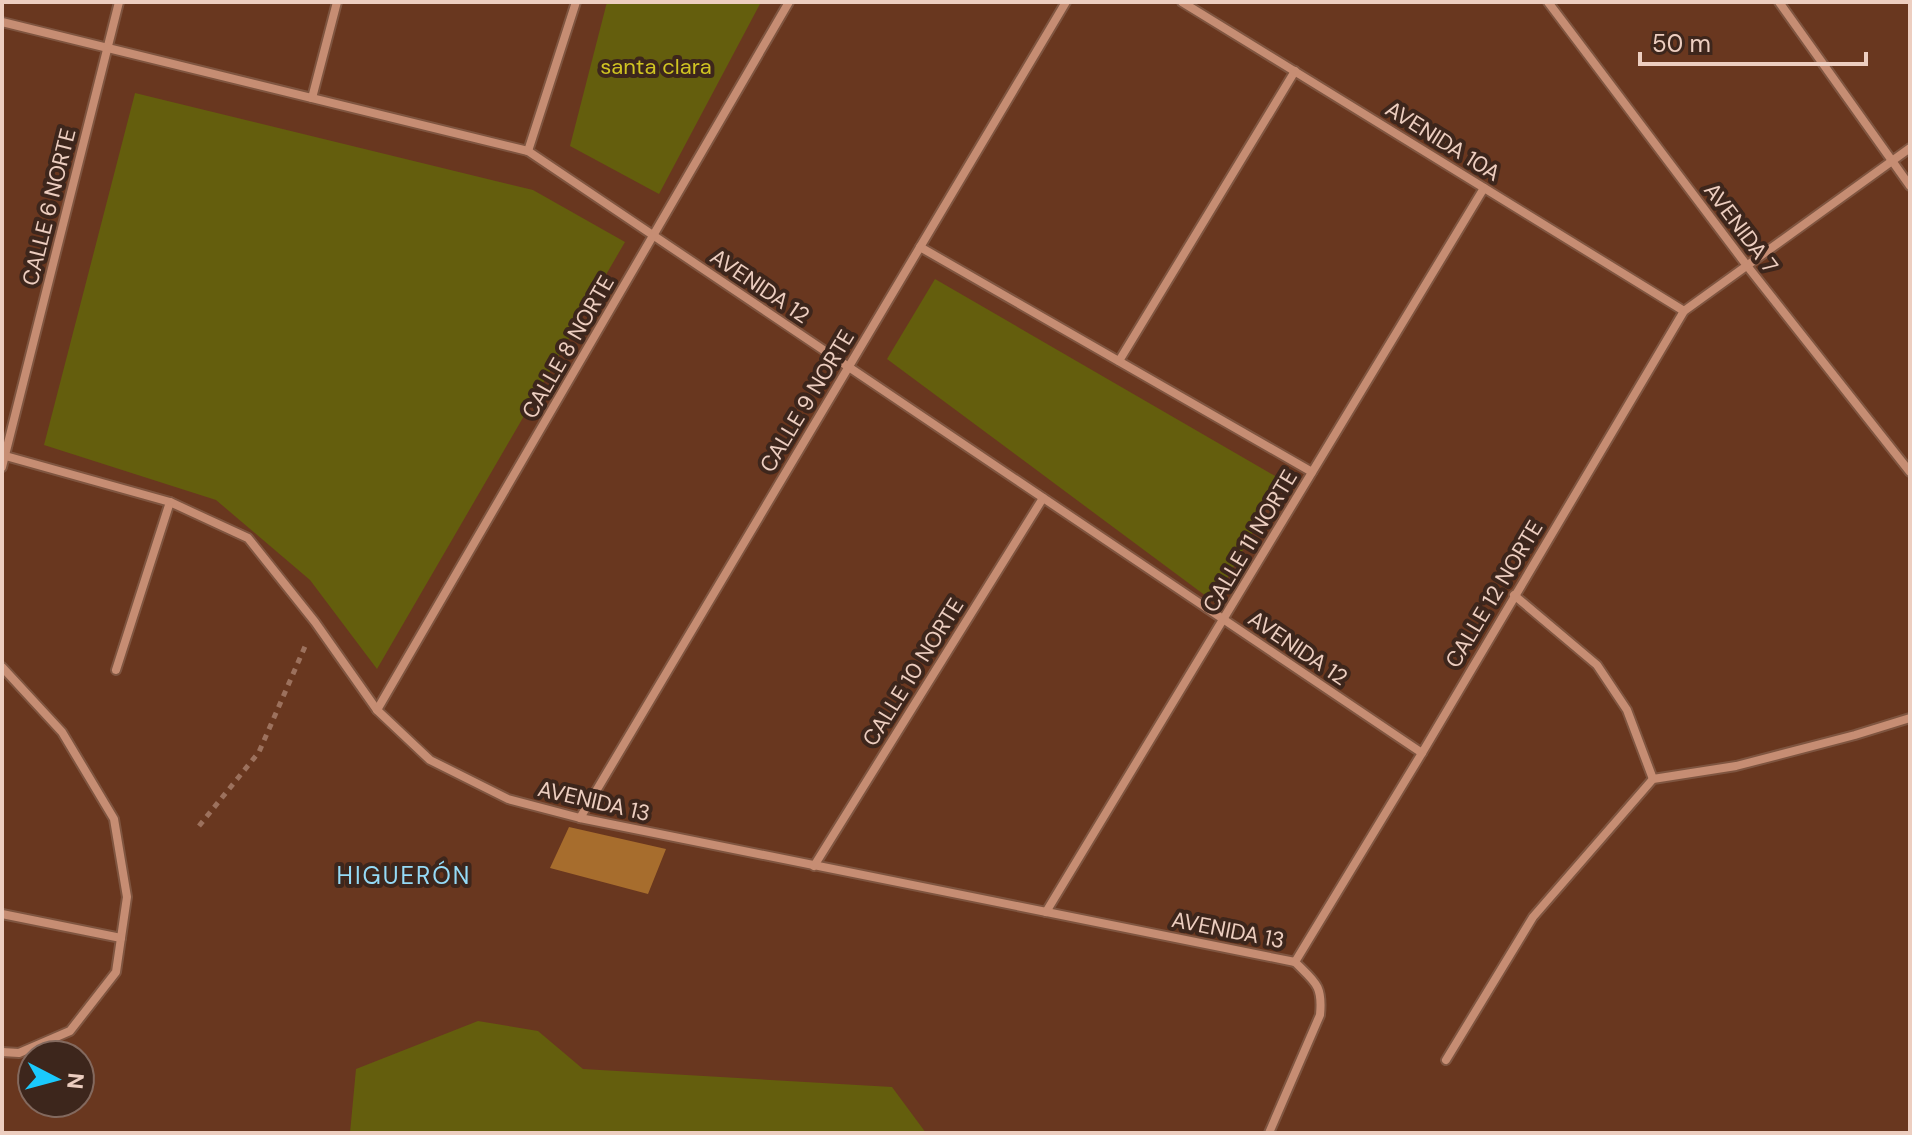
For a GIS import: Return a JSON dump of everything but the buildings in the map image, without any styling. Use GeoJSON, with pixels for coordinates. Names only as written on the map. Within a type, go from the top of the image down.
{"type":"FeatureCollection","features":[{"type":"Feature","properties":{"kind":"street","name":"CALLE 6 NORTE"},"geometry":{"type":"LineString","coordinates":[[2,467],[119,2]]}},
{"type":"Feature","properties":{"kind":"street"},"geometry":{"type":"LineString","coordinates":[[312,98],[337,2]]}},
{"type":"Feature","properties":{"kind":"street"},"geometry":{"type":"LineString","coordinates":[[528,151],[576,2]]}},
{"type":"Feature","properties":{"kind":"street","name":"CALLE 8 NORTE"},"geometry":{"type":"LineString","coordinates":[[377,710],[789,2]]}},
{"type":"Feature","properties":{"kind":"street","name":"CALLE 9 NORTE"},"geometry":{"type":"LineString","coordinates":[[580,818],[1066,2]]}},
{"type":"Feature","properties":{"kind":"street","name":"AVENIDA 10A"},"geometry":{"type":"LineString","coordinates":[[1182,2],[1684,311]]}},
{"type":"Feature","properties":{"kind":"street","name":"AVENIDA 7"},"geometry":{"type":"LineString","coordinates":[[1548,2],[1748,267],[1910,472]]}},
{"type":"Feature","properties":{"kind":"street"},"geometry":{"type":"LineString","coordinates":[[1779,2],[1910,186]]}},
{"type":"Feature","properties":{"kind":"street","name":"AVENIDA 12"},"geometry":{"type":"LineString","coordinates":[[2,22],[528,151],[1422,753]]}},
{"type":"Feature","properties":{"kind":"street"},"geometry":{"type":"LineString","coordinates":[[1119,361],[1295,71]]}},
{"type":"Feature","properties":{"kind":"street","name":"CALLE 12 NORTE"},"geometry":{"type":"LineString","coordinates":[[1295,962],[1684,311],[1910,148]]}},
{"type":"Feature","properties":{"kind":"street","name":"CALLE 11 NORTE"},"geometry":{"type":"LineString","coordinates":[[1046,912],[1484,188]]}},
{"type":"Feature","properties":{"kind":"street"},"geometry":{"type":"LineString","coordinates":[[920,247],[1312,472]]}},
{"type":"Feature","properties":{"kind":"street"},"geometry":{"type":"LineString","coordinates":[[1901,461],[1910,454]]}},
{"type":"Feature","properties":{"kind":"street","name":"AVENIDA 13"},"geometry":{"type":"LineString","coordinates":[[3,456],[170,502],[248,538],[315,622],[377,710],[430,760],[508,799],[580,818],[1295,962]]}},
{"type":"Feature","properties":{"kind":"street","name":"CALLE 10 NORTE"},"geometry":{"type":"LineString","coordinates":[[814,866],[1043,498]]}},
{"type":"Feature","properties":{"kind":"street"},"geometry":{"type":"LineString","coordinates":[[116,670],[170,502]]}},
{"type":"Feature","properties":{"kind":"street"},"geometry":{"type":"LineString","coordinates":[[1514,595],[1597,665],[1627,710],[1653,779]]}},
{"type":"Feature","properties":{"kind":"street"},"geometry":{"type":"LineString","coordinates":[[2,667],[62,732],[114,819],[127,897],[116,972],[70,1031],[19,1053],[2,1052]]}},
{"type":"Feature","properties":{"kind":"street"},"geometry":{"type":"LineString","coordinates":[[1446,1060],[1533,917],[1653,779],[1736,766],[1910,718]]}},
{"type":"Feature","properties":{"kind":"street"},"geometry":{"type":"LineString","coordinates":[[2,914],[121,938]]}},
{"type":"Feature","properties":{"kind":"street"},"geometry":{"type":"LineString","coordinates":[[1269,1133],[1320,1015],[1322,997],[1316,983],[1295,962]]}},
{"type":"Feature","properties":{"kind":"path"},"geometry":{"type":"LineString","coordinates":[[199,826],[259,752],[315,622]]}},
{"type":"Feature","properties":{"kind":"green space","name":"santa clara"},"geometry":{"type":"Polygon","coordinates":[[[607,2],[761,2],[659,194],[570,146],[607,2]]]}},
{"type":"Feature","properties":{"kind":"green space"},"geometry":{"type":"Polygon","coordinates":[[[135,93],[533,190],[625,242],[377,669],[310,580],[216,500],[44,445],[135,93]]]}},
{"type":"Feature","properties":{"kind":"green space"},"geometry":{"type":"Polygon","coordinates":[[[935,279],[1282,480],[1214,602],[887,359],[935,279]]]}},
{"type":"Feature","properties":{"kind":"green space"},"geometry":{"type":"Polygon","coordinates":[[[478,1021],[538,1031],[583,1069],[892,1087],[926,1133],[350,1133],[356,1069],[478,1021]]]}},
{"type":"Feature","properties":{"kind":"district","name":"HIGUERÓN"},"geometry":{"type":"Point","coordinates":[404,875]}}]}
